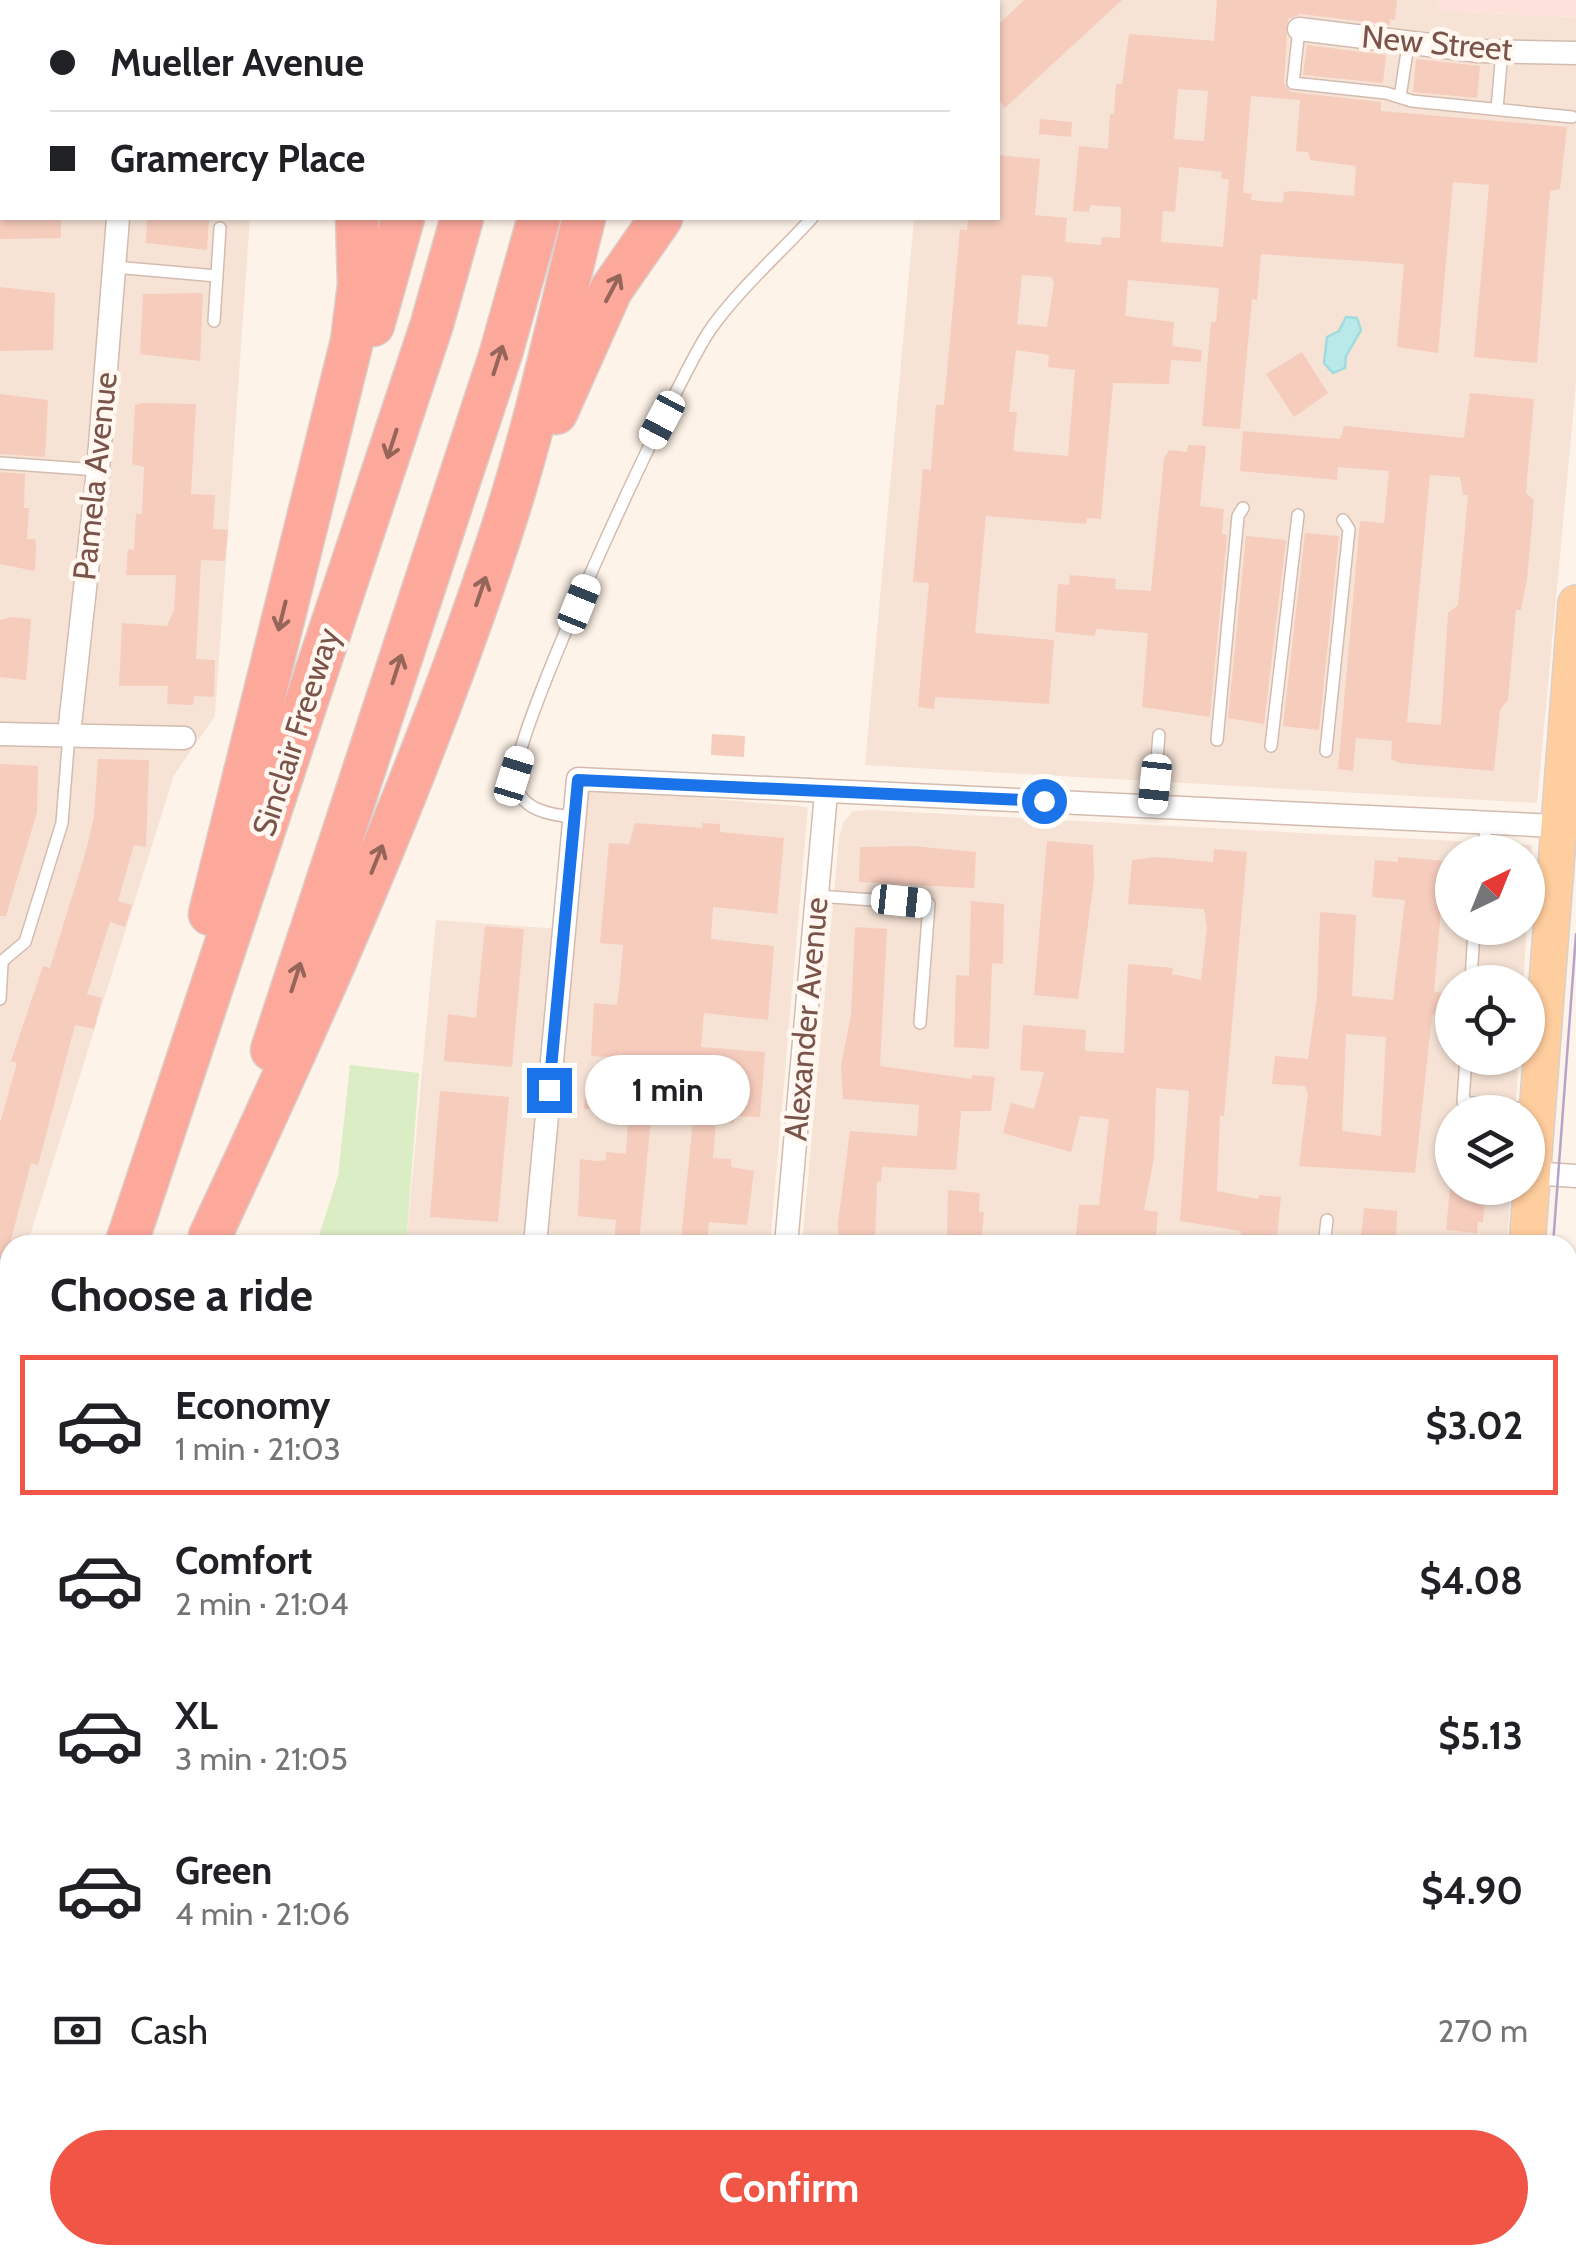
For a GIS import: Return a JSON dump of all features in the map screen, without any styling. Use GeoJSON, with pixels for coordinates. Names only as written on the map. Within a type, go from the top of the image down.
{"type":"FeatureCollection","features":[{"type":"Feature","properties":{"kind":"highway"},"geometry":{"type":"LineString","coordinates":[[369,0],[379,0]]}},
{"type":"Feature","properties":{"kind":"highway"},"geometry":{"type":"LineString","coordinates":[[140,1204],[352,341],[359,285],[357,220]]}},
{"type":"Feature","properties":{"kind":"highway"},"geometry":{"type":"LineString","coordinates":[[331,422],[372,328],[402,220]]}},
{"type":"Feature","properties":{"kind":"highway","name":"Sinclair Freeway"},"geometry":{"type":"LineString","coordinates":[[129,1235],[432,324],[461,220]]}},
{"type":"Feature","properties":{"kind":"highway"},"geometry":{"type":"LineString","coordinates":[[211,1235],[495,371],[538,220]]}},
{"type":"Feature","properties":{"kind":"highway"},"geometry":{"type":"LineString","coordinates":[[212,1235],[316,1008],[438,712],[500,536],[583,220]]}},
{"type":"Feature","properties":{"kind":"highway"},"geometry":{"type":"LineString","coordinates":[[500,536],[611,290],[659,220]]}},
{"type":"Feature","properties":{"kind":"main road"},"geometry":{"type":"LineString","coordinates":[[1537,1095],[1576,603]]}},
{"type":"Feature","properties":{"kind":"main road"},"geometry":{"type":"LineString","coordinates":[[1528,1235],[1529,1205]]}},
{"type":"Feature","properties":{"kind":"street","name":"New Street"},"geometry":{"type":"LineString","coordinates":[[1299,29],[1502,52],[1576,54]]}},
{"type":"Feature","properties":{"kind":"street","name":"Pamela Avenue"},"geometry":{"type":"LineString","coordinates":[[69,734],[98,470],[118,220]]}},
{"type":"Feature","properties":{"kind":"street"},"geometry":{"type":"LineString","coordinates":[[0,734],[184,738]]}},
{"type":"Feature","properties":{"kind":"street"},"geometry":{"type":"LineString","coordinates":[[536,1235],[578,780],[1557,826]]}},
{"type":"Feature","properties":{"kind":"street","name":"Alexander Avenue"},"geometry":{"type":"LineString","coordinates":[[787,1235],[826,793]]}},
{"type":"Feature","properties":{"kind":"street"},"geometry":{"type":"LineString","coordinates":[[1545,1174],[1576,1176]]}},
{"type":"Feature","properties":{"kind":"lane"},"geometry":{"type":"LineString","coordinates":[[1299,29],[1293,83],[1572,116]]}},
{"type":"Feature","properties":{"kind":"lane"},"geometry":{"type":"LineString","coordinates":[[1400,98],[1409,39]]}},
{"type":"Feature","properties":{"kind":"lane"},"geometry":{"type":"LineString","coordinates":[[1497,110],[1502,52]]}},
{"type":"Feature","properties":{"kind":"lane"},"geometry":{"type":"LineString","coordinates":[[574,817],[536,810],[518,794],[514,776],[529,727],[646,451],[710,330],[810,220]]}},
{"type":"Feature","properties":{"kind":"lane"},"geometry":{"type":"LineString","coordinates":[[214,321],[220,228]]}},
{"type":"Feature","properties":{"kind":"lane"},"geometry":{"type":"LineString","coordinates":[[114,267],[217,276]]}},
{"type":"Feature","properties":{"kind":"lane"},"geometry":{"type":"LineString","coordinates":[[0,463],[98,470]]}},
{"type":"Feature","properties":{"kind":"lane"},"geometry":{"type":"LineString","coordinates":[[1216,740],[1238,516],[1244,508]]}},
{"type":"Feature","properties":{"kind":"lane"},"geometry":{"type":"LineString","coordinates":[[1271,746],[1298,515]]}},
{"type":"Feature","properties":{"kind":"lane"},"geometry":{"type":"LineString","coordinates":[[1326,751],[1349,529],[1344,520]]}},
{"type":"Feature","properties":{"kind":"lane"},"geometry":{"type":"LineString","coordinates":[[0,999],[1,964],[25,942],[62,823],[69,734]]}},
{"type":"Feature","properties":{"kind":"lane"},"geometry":{"type":"LineString","coordinates":[[1153,806],[1159,735]]}},
{"type":"Feature","properties":{"kind":"lane"},"geometry":{"type":"LineString","coordinates":[[1485,835],[1486,823]]}},
{"type":"Feature","properties":{"kind":"lane"},"geometry":{"type":"LineString","coordinates":[[818,896],[929,904],[920,1024]]}},
{"type":"Feature","properties":{"kind":"lane"},"geometry":{"type":"LineString","coordinates":[[1325,1235],[1327,1220]]}},
{"type":"Feature","properties":{"kind":"shaded area"},"geometry":{"type":"Polygon","coordinates":[[[1000,0],[1438,0],[1438,11],[1576,17],[1576,384],[1537,803],[865,765],[914,220],[1000,220],[1000,0]]]}},
{"type":"Feature","properties":{"kind":"shaded area"},"geometry":{"type":"Polygon","coordinates":[[[1438,0],[1576,0],[1576,17],[1437,11],[1438,0]]]}},
{"type":"Feature","properties":{"kind":"shaded area"},"geometry":{"type":"Polygon","coordinates":[[[0,220],[250,220],[215,716],[174,775],[30,1235],[0,1235],[0,220]]]}},
{"type":"Feature","properties":{"kind":"shaded area"},"geometry":{"type":"Polygon","coordinates":[[[588,788],[808,807],[771,1235],[407,1235],[436,920],[574,930],[588,788]]]}},
{"type":"Feature","properties":{"kind":"shaded area"},"geometry":{"type":"Polygon","coordinates":[[[870,810],[1435,840],[1435,945],[1526,945],[1524,965],[1435,965],[1435,1075],[1518,1075],[1516,1095],[1435,1095],[1435,1205],[1510,1205],[1508,1235],[803,1235],[843,823],[853,811],[870,810]]]}},
{"type":"Feature","properties":{"kind":"green space"},"geometry":{"type":"Polygon","coordinates":[[[350,1065],[419,1073],[407,1235],[319,1235],[338,1176],[350,1065]]]}},
{"type":"Feature","properties":{"kind":"water"},"geometry":{"type":"Polygon","coordinates":[[[1346,317],[1357,318],[1361,330],[1346,356],[1345,368],[1333,373],[1324,363],[1327,337],[1339,331],[1346,317]]]}},
{"type":"Feature","properties":{"kind":"building"},"geometry":{"type":"Polygon","coordinates":[[[1024,0],[1122,0],[1005,108],[1000,102],[1000,23],[1024,0]]]}},
{"type":"Feature","properties":{"kind":"building"},"geometry":{"type":"Polygon","coordinates":[[[1217,0],[1397,0],[1395,20],[1390,19],[1390,25],[1301,14],[1288,19],[1284,83],[1291,92],[1381,102],[1381,111],[1567,127],[1560,189],[1550,191],[1537,363],[1474,357],[1489,185],[1453,182],[1438,353],[1397,347],[1404,264],[1261,254],[1257,300],[1252,299],[1240,429],[1202,426],[1211,322],[1216,322],[1219,288],[1128,280],[1125,316],[1174,322],[1172,346],[1202,350],[1201,362],[1171,360],[1169,384],[1113,383],[1101,519],[1087,518],[1086,524],[986,516],[975,633],[1054,640],[1049,704],[935,697],[934,709],[918,707],[929,583],[913,582],[923,469],[931,470],[936,405],[944,405],[960,229],[967,230],[968,220],[1000,220],[1000,155],[1040,159],[1035,215],[1067,218],[1065,242],[1101,245],[1102,237],[1120,238],[1121,207],[1090,205],[1089,212],[1073,211],[1079,146],[1108,149],[1110,114],[1114,114],[1116,84],[1122,84],[1129,34],[1214,41],[1217,0]],[[1178,89],[1174,139],[1204,141],[1208,91],[1178,89]],[[1251,96],[1243,193],[1252,194],[1251,200],[1283,203],[1284,192],[1354,196],[1356,166],[1310,160],[1308,152],[1296,151],[1300,100],[1251,96]],[[1179,167],[1175,212],[1163,211],[1161,242],[1223,247],[1229,179],[1221,179],[1222,172],[1179,167]],[[1022,275],[1017,324],[1047,327],[1054,283],[1051,277],[1022,275]],[[1016,350],[1009,412],[1017,412],[1013,451],[1068,456],[1075,370],[1048,367],[1049,355],[1016,350]]]}},
{"type":"Feature","properties":{"kind":"building"},"geometry":{"type":"Polygon","coordinates":[[[1307,45],[1386,55],[1383,83],[1303,75],[1307,45]]]}},
{"type":"Feature","properties":{"kind":"building"},"geometry":{"type":"Polygon","coordinates":[[[1416,59],[1480,66],[1477,98],[1413,92],[1416,59]]]}},
{"type":"Feature","properties":{"kind":"building"},"geometry":{"type":"Polygon","coordinates":[[[1040,119],[1072,122],[1071,137],[1039,134],[1040,119]]]}},
{"type":"Feature","properties":{"kind":"building"},"geometry":{"type":"Polygon","coordinates":[[[0,220],[61,220],[61,238],[0,239],[0,220]]]}},
{"type":"Feature","properties":{"kind":"building"},"geometry":{"type":"Polygon","coordinates":[[[147,220],[209,220],[207,250],[146,243],[147,220]]]}},
{"type":"Feature","properties":{"kind":"building"},"geometry":{"type":"Polygon","coordinates":[[[0,287],[55,293],[53,350],[0,351],[0,287]]]}},
{"type":"Feature","properties":{"kind":"building"},"geometry":{"type":"Polygon","coordinates":[[[203,293],[200,361],[140,354],[143,294],[203,293]]]}},
{"type":"Feature","properties":{"kind":"building"},"geometry":{"type":"Polygon","coordinates":[[[1302,352],[1328,393],[1294,417],[1266,374],[1302,352]]]}},
{"type":"Feature","properties":{"kind":"building"},"geometry":{"type":"Polygon","coordinates":[[[1470,393],[1534,399],[1526,493],[1534,500],[1527,579],[1521,610],[1516,610],[1508,700],[1500,710],[1494,771],[1400,763],[1391,759],[1392,741],[1356,738],[1353,771],[1338,769],[1360,521],[1384,523],[1389,471],[1338,467],[1337,480],[1240,471],[1243,431],[1340,439],[1344,426],[1464,438],[1470,393]],[[1430,475],[1407,722],[1441,725],[1448,613],[1458,605],[1468,495],[1463,495],[1460,477],[1430,475]]]}},
{"type":"Feature","properties":{"kind":"building"},"geometry":{"type":"Polygon","coordinates":[[[0,394],[48,400],[45,457],[0,454],[0,394]]]}},
{"type":"Feature","properties":{"kind":"building"},"geometry":{"type":"Polygon","coordinates":[[[196,404],[191,494],[215,495],[213,529],[228,530],[225,561],[201,560],[196,659],[215,660],[214,697],[194,696],[193,705],[167,704],[168,686],[119,686],[122,623],[167,626],[174,610],[176,575],[126,575],[128,549],[134,550],[136,514],[142,514],[144,467],[132,464],[135,405],[196,404]]]}},
{"type":"Feature","properties":{"kind":"building"},"geometry":{"type":"Polygon","coordinates":[[[1188,445],[1206,446],[1200,506],[1224,509],[1222,534],[1227,535],[1210,717],[1142,707],[1148,633],[1096,629],[1095,636],[1055,632],[1058,584],[1069,585],[1070,575],[1116,579],[1115,589],[1151,591],[1164,459],[1169,450],[1187,452],[1188,445]]]}},
{"type":"Feature","properties":{"kind":"building"},"geometry":{"type":"Polygon","coordinates":[[[0,472],[25,474],[27,539],[35,539],[35,571],[0,564],[0,472]]]}},
{"type":"Feature","properties":{"kind":"building"},"geometry":{"type":"Polygon","coordinates":[[[1305,533],[1339,536],[1319,730],[1283,726],[1305,533]]]}},
{"type":"Feature","properties":{"kind":"building"},"geometry":{"type":"Polygon","coordinates":[[[1246,536],[1286,540],[1264,724],[1228,718],[1246,536]]]}},
{"type":"Feature","properties":{"kind":"building"},"geometry":{"type":"Polygon","coordinates":[[[31,619],[26,680],[0,677],[0,620],[31,619]]]}},
{"type":"Feature","properties":{"kind":"building"},"geometry":{"type":"Polygon","coordinates":[[[712,734],[745,736],[744,757],[711,755],[712,734]]]}},
{"type":"Feature","properties":{"kind":"building"},"geometry":{"type":"Polygon","coordinates":[[[98,759],[149,760],[146,847],[134,845],[118,901],[132,905],[125,927],[110,922],[87,994],[102,998],[94,1029],[75,1025],[38,1165],[31,1163],[12,1235],[0,1235],[0,1123],[17,1063],[11,1061],[43,966],[50,968],[94,816],[98,759]]]}},
{"type":"Feature","properties":{"kind":"building"},"geometry":{"type":"Polygon","coordinates":[[[0,764],[38,766],[37,812],[6,916],[0,916],[0,764]]]}},
{"type":"Feature","properties":{"kind":"building"},"geometry":{"type":"Polygon","coordinates":[[[635,823],[702,828],[702,823],[720,824],[720,832],[784,838],[777,914],[713,907],[711,939],[774,946],[768,1020],[704,1013],[701,1047],[765,1052],[760,1117],[735,1116],[734,1123],[716,1121],[713,1158],[731,1159],[731,1167],[754,1171],[747,1225],[709,1222],[708,1235],[682,1235],[698,1070],[656,1066],[640,1235],[615,1235],[616,1220],[578,1216],[580,1159],[606,1160],[606,1152],[626,1154],[628,1120],[609,1118],[610,1111],[584,1109],[586,1086],[605,1087],[608,1057],[591,1056],[594,1003],[617,1005],[620,981],[623,945],[600,943],[609,843],[629,844],[635,823]]]}},
{"type":"Feature","properties":{"kind":"building"},"geometry":{"type":"Polygon","coordinates":[[[1047,841],[1093,845],[1094,879],[1078,999],[1034,995],[1047,841]]]}},
{"type":"Feature","properties":{"kind":"building"},"geometry":{"type":"Polygon","coordinates":[[[912,846],[976,852],[974,888],[859,882],[860,847],[912,846]]]}},
{"type":"Feature","properties":{"kind":"building"},"geometry":{"type":"Polygon","coordinates":[[[1214,849],[1247,852],[1224,1116],[1220,1115],[1217,1191],[1258,1199],[1259,1195],[1281,1197],[1277,1235],[1241,1235],[1241,1231],[1180,1221],[1189,1091],[1156,1088],[1154,1157],[1144,1210],[1158,1212],[1156,1235],[1076,1235],[1079,1205],[1099,1205],[1109,1119],[1080,1116],[1071,1152],[1003,1133],[1011,1103],[1034,1109],[1044,1072],[1020,1070],[1023,1025],[1086,1030],[1085,1051],[1124,1053],[1128,964],[1173,968],[1172,974],[1201,980],[1207,928],[1204,909],[1128,904],[1132,860],[1156,857],[1213,862],[1214,849]]]}},
{"type":"Feature","properties":{"kind":"building"},"geometry":{"type":"Polygon","coordinates":[[[1398,857],[1435,860],[1435,1015],[1432,1015],[1415,1173],[1299,1166],[1308,1094],[1305,1086],[1272,1084],[1275,1056],[1308,1059],[1317,996],[1320,912],[1356,915],[1352,996],[1393,1000],[1405,900],[1372,897],[1375,860],[1398,862],[1398,857]],[[1346,1034],[1342,1131],[1381,1136],[1386,1037],[1346,1034]]]}},
{"type":"Feature","properties":{"kind":"building"},"geometry":{"type":"Polygon","coordinates":[[[971,901],[1004,904],[1003,964],[992,963],[989,1049],[954,1047],[956,975],[969,976],[971,901]]]}},
{"type":"Feature","properties":{"kind":"building"},"geometry":{"type":"Polygon","coordinates":[[[485,926],[524,929],[512,1067],[444,1061],[448,1014],[476,1018],[485,926]]]}},
{"type":"Feature","properties":{"kind":"building"},"geometry":{"type":"Polygon","coordinates":[[[855,927],[887,929],[880,1066],[972,1079],[972,1075],[995,1077],[991,1111],[961,1111],[956,1170],[882,1167],[881,1182],[877,1181],[875,1235],[839,1235],[850,1131],[917,1136],[919,1105],[843,1099],[841,1066],[851,1015],[855,927]]]}},
{"type":"Feature","properties":{"kind":"building"},"geometry":{"type":"Polygon","coordinates":[[[440,1091],[509,1097],[498,1222],[430,1217],[440,1091]]]}},
{"type":"Feature","properties":{"kind":"building"},"geometry":{"type":"Polygon","coordinates":[[[948,1190],[980,1193],[979,1212],[984,1212],[982,1235],[947,1235],[948,1190]]]}},
{"type":"Feature","properties":{"kind":"building"},"geometry":{"type":"Polygon","coordinates":[[[1448,1205],[1484,1205],[1477,1233],[1446,1230],[1448,1205]]]}},
{"type":"Feature","properties":{"kind":"building"},"geometry":{"type":"Polygon","coordinates":[[[1364,1208],[1397,1211],[1396,1235],[1361,1235],[1364,1208]]]}},
{"type":"Feature","properties":{"kind":"tram line"},"geometry":{"type":"LineString","coordinates":[[1554,1235],[1576,934]]}},
{"type":"Feature","properties":{"kind":"route"},"geometry":{"type":"LineString","coordinates":[[549,1090],[578,780],[1044,801]]}}]}
